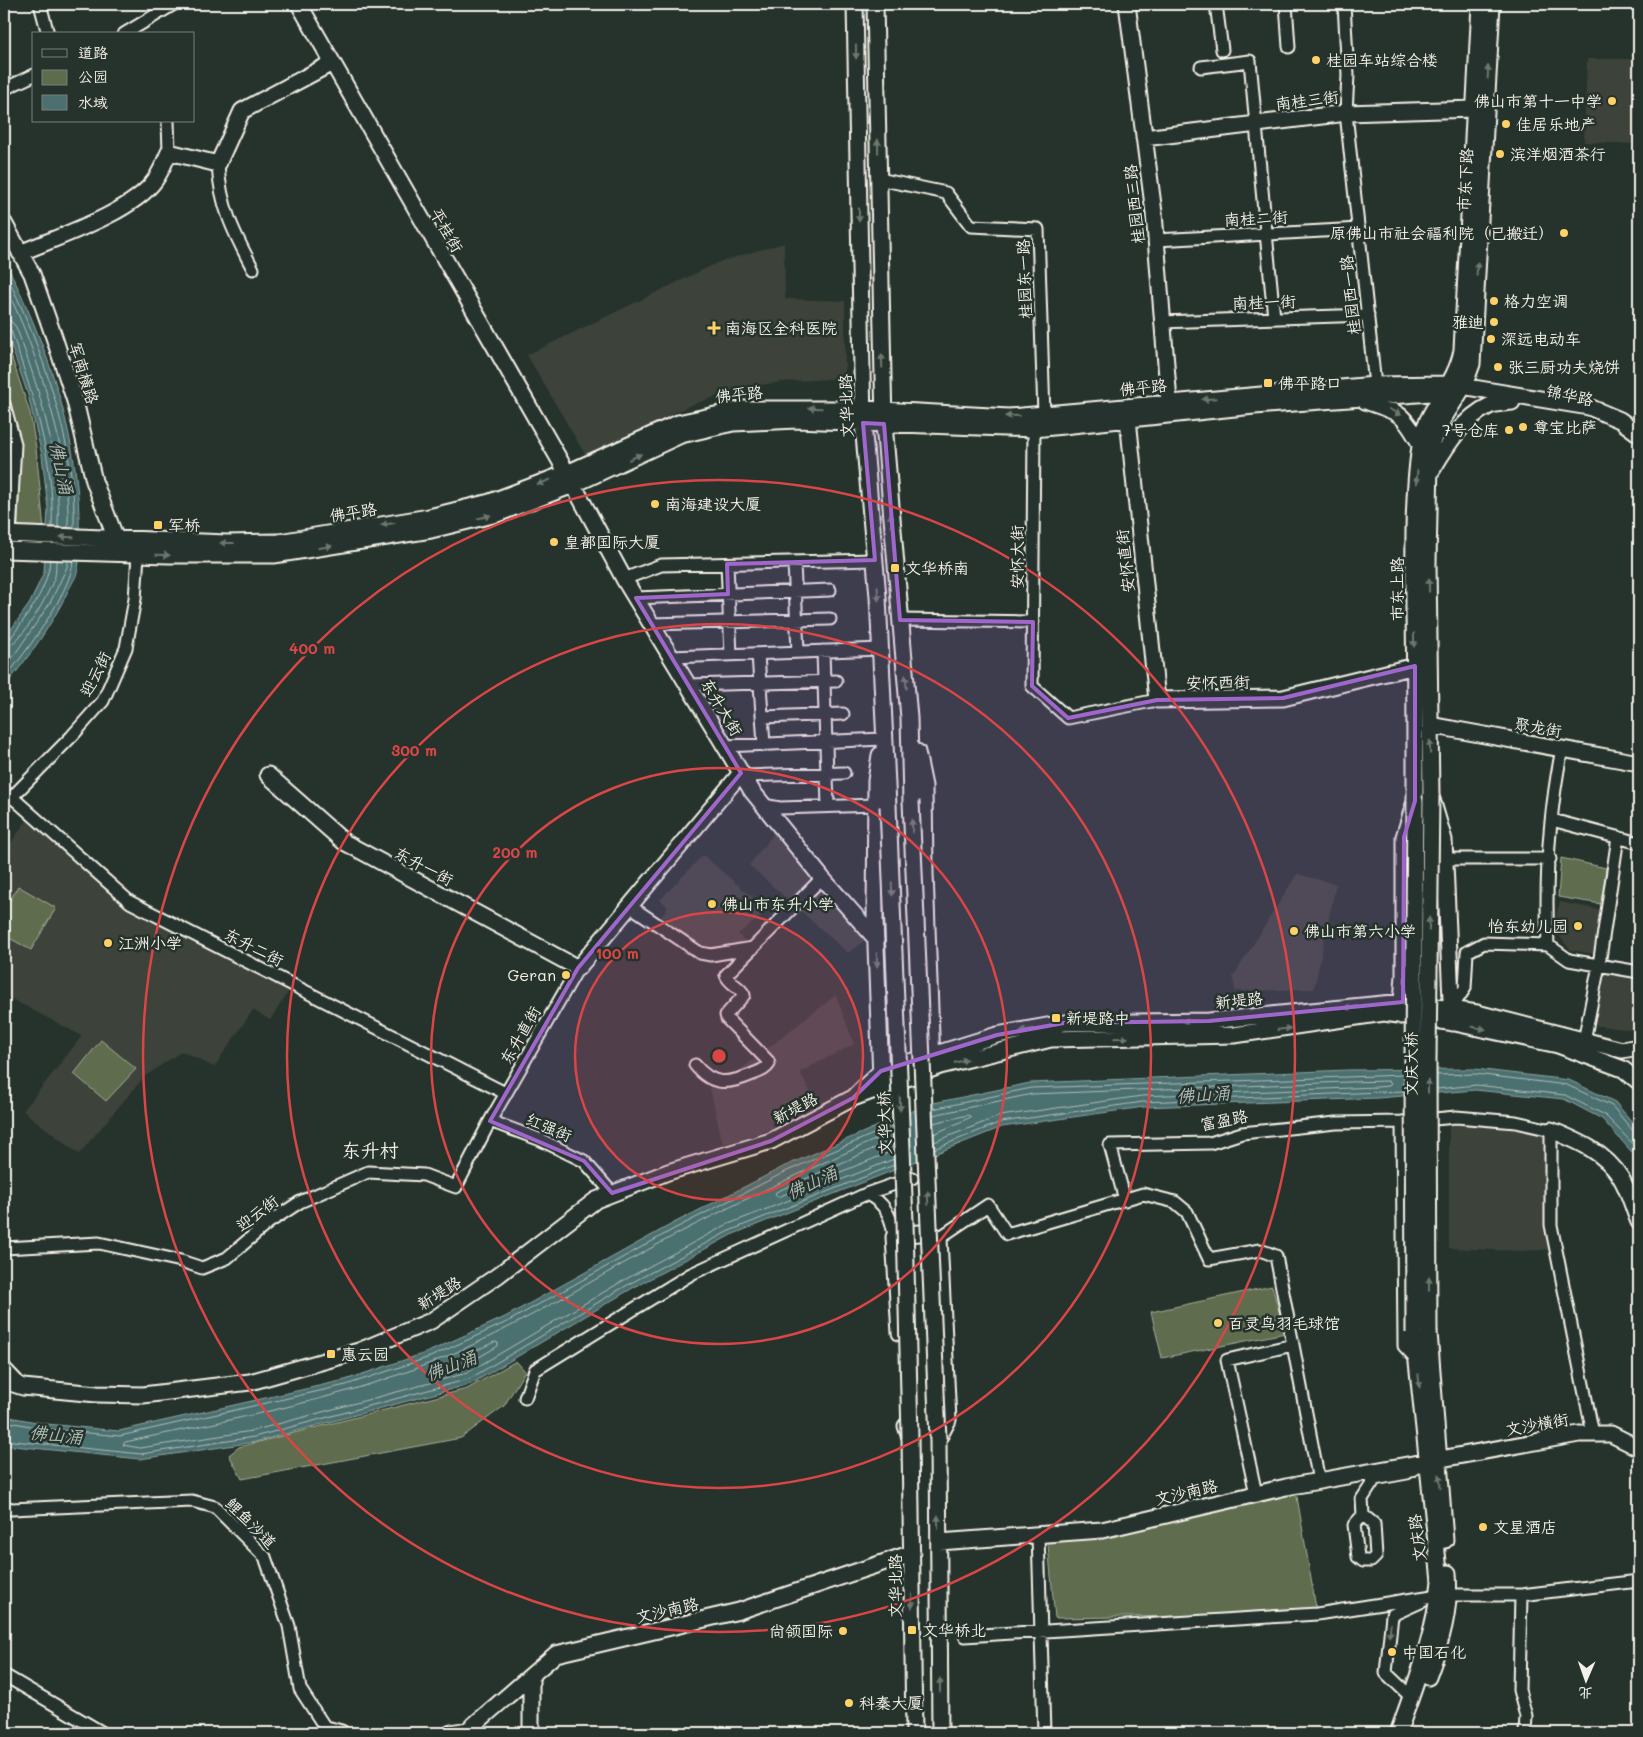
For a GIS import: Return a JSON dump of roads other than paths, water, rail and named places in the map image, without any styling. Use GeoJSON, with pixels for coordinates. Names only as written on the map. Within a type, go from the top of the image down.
{"type":"FeatureCollection","features":[{"type":"Feature","properties":{"kind":"main road","name":"平桂街"},"geometry":{"type":"LineString","coordinates":[[298,4],[570,479]]}},
{"type":"Feature","properties":{"kind":"main road","name":"文华北路"},"geometry":{"type":"LineString","coordinates":[[855,4],[863,416],[875,560],[885,720],[882,805]]}},
{"type":"Feature","properties":{"kind":"main road"},"geometry":{"type":"LineString","coordinates":[[875,4],[884,417],[909,718],[938,1439],[940,1733]]}},
{"type":"Feature","properties":{"kind":"main road","name":"桂园西三路"},"geometry":{"type":"LineString","coordinates":[[1127,4],[1156,240],[1161,322],[1169,402]]}},
{"type":"Feature","properties":{"kind":"main road","name":"市东下路"},"geometry":{"type":"LineString","coordinates":[[1454,389],[1462,350],[1480,4]]}},
{"type":"Feature","properties":{"kind":"main road","name":"市东下路"},"geometry":{"type":"LineString","coordinates":[[1454,389],[1472,364],[1492,4]]}},
{"type":"Feature","properties":{"kind":"main road"},"geometry":{"type":"LineString","coordinates":[[20,253],[101,220],[130,202],[155,181],[169,152],[218,164],[242,111],[332,64]]}},
{"type":"Feature","properties":{"kind":"main road","name":"南桂三街"},"geometry":{"type":"LineString","coordinates":[[1144,138],[1346,113],[1474,109]]}},
{"type":"Feature","properties":{"kind":"main road","name":"军南横路"},"geometry":{"type":"LineString","coordinates":[[4,222],[32,274],[75,401],[94,481],[116,539]]}},
{"type":"Feature","properties":{"kind":"main road","name":"佛平路"},"geometry":{"type":"LineString","coordinates":[[884,417],[1009,417],[1044,415],[1169,402],[1375,385],[1454,389]]}},
{"type":"Feature","properties":{"kind":"main road","name":"佛平路"},"geometry":{"type":"LineString","coordinates":[[37,543],[97,546],[138,554],[274,555],[431,530],[496,514],[570,479],[678,423],[707,415],[743,409],[884,417],[1034,429],[1254,406],[1356,399],[1454,389]]}},
{"type":"Feature","properties":{"kind":"main road","name":"锦华路"},"geometry":{"type":"LineString","coordinates":[[1454,389],[1512,402],[1589,415],[1622,428],[1639,441]]}},
{"type":"Feature","properties":{"kind":"main road","name":"锦华路"},"geometry":{"type":"LineString","coordinates":[[1454,389],[1589,408],[1620,420],[1639,434]]}},
{"type":"Feature","properties":{"kind":"main road","name":"市东上路"},"geometry":{"type":"LineString","coordinates":[[1415,801],[1414,563],[1420,444],[1426,424],[1454,389]]}},
{"type":"Feature","properties":{"kind":"main road","name":"市东上路"},"geometry":{"type":"LineString","coordinates":[[1431,796],[1428,563],[1432,442],[1454,389]]}},
{"type":"Feature","properties":{"kind":"main road"},"geometry":{"type":"LineString","coordinates":[[1356,399],[1394,410],[1403,416],[1420,444]]}},
{"type":"Feature","properties":{"kind":"main road"},"geometry":{"type":"LineString","coordinates":[[1431,472],[1448,443],[1467,423],[1489,406],[1512,402]]}},
{"type":"Feature","properties":{"kind":"main road","name":"安怀直街"},"geometry":{"type":"LineString","coordinates":[[1128,419],[1157,700]]}},
{"type":"Feature","properties":{"kind":"main road","name":"佛平路"},"geometry":{"type":"LineString","coordinates":[[97,546],[116,539],[227,543],[279,542],[429,518],[570,479]]}},
{"type":"Feature","properties":{"kind":"main road","name":"东升大街"},"geometry":{"type":"LineString","coordinates":[[570,479],[624,578],[742,775],[763,805],[822,878],[876,939]]}},
{"type":"Feature","properties":{"kind":"main road"},"geometry":{"type":"LineString","coordinates":[[7,534],[37,543]]}},
{"type":"Feature","properties":{"kind":"main road"},"geometry":{"type":"LineString","coordinates":[[4,550],[37,543]]}},
{"type":"Feature","properties":{"kind":"main road","name":"安怀西街"},"geometry":{"type":"LineString","coordinates":[[1157,700],[1282,698],[1414,666]]}},
{"type":"Feature","properties":{"kind":"main road"},"geometry":{"type":"LineString","coordinates":[[909,718],[924,786],[924,873],[932,1062]]}},
{"type":"Feature","properties":{"kind":"main road"},"geometry":{"type":"LineString","coordinates":[[882,1088],[876,939],[882,805],[876,781],[885,720]]}},
{"type":"Feature","properties":{"kind":"main road","name":"聚龙街"},"geometry":{"type":"LineString","coordinates":[[1430,725],[1639,763]]}},
{"type":"Feature","properties":{"kind":"main road","name":"东升一街"},"geometry":{"type":"LineString","coordinates":[[268,775],[344,842],[578,968]]}},
{"type":"Feature","properties":{"kind":"main road"},"geometry":{"type":"LineString","coordinates":[[578,968],[742,775]]}},
{"type":"Feature","properties":{"kind":"main road"},"geometry":{"type":"LineString","coordinates":[[1431,796],[1444,840],[1452,1016]]}},
{"type":"Feature","properties":{"kind":"main road","name":"文庆大桥"},"geometry":{"type":"LineString","coordinates":[[1422,1332],[1431,796]]}},
{"type":"Feature","properties":{"kind":"main road"},"geometry":{"type":"LineString","coordinates":[[1402,1009],[1404,837],[1415,801]]}},
{"type":"Feature","properties":{"kind":"main road","name":"文庆大桥"},"geometry":{"type":"LineString","coordinates":[[1415,801],[1413,1050],[1422,1332]]}},
{"type":"Feature","properties":{"kind":"main road","name":"文华大桥"},"geometry":{"type":"LineString","coordinates":[[882,805],[905,1222],[910,1438]]}},
{"type":"Feature","properties":{"kind":"main road","name":"新堤路"},"geometry":{"type":"LineString","coordinates":[[853,1098],[881,1071],[993,1052],[1051,1039],[1234,1035],[1402,1009],[1452,1016],[1558,1046],[1623,1069],[1639,1082]]}},
{"type":"Feature","properties":{"kind":"main road","name":"新堤路"},"geometry":{"type":"LineString","coordinates":[[1452,1016],[1477,1013],[1622,1050],[1639,1047]]}},
{"type":"Feature","properties":{"kind":"main road"},"geometry":{"type":"LineString","coordinates":[[1622,1050],[1623,1069],[1639,1066]]}},
{"type":"Feature","properties":{"kind":"main road","name":"新堤路"},"geometry":{"type":"LineString","coordinates":[[4,1381],[24,1387],[97,1394],[143,1395],[250,1382],[359,1351],[431,1321],[497,1276],[596,1200],[668,1172],[771,1141],[853,1098],[882,1088],[932,1062]]}},
{"type":"Feature","properties":{"kind":"main road","name":"富盈路"},"geometry":{"type":"LineString","coordinates":[[1551,1130],[1578,1141],[1601,1155],[1621,1178],[1639,1222]]}},
{"type":"Feature","properties":{"kind":"main road"},"geometry":{"type":"LineString","coordinates":[[910,1438],[903,1419],[894,1237],[916,1233],[933,1233],[939,1238],[948,1420],[938,1439]]}},
{"type":"Feature","properties":{"kind":"main road","name":"文庆路"},"geometry":{"type":"LineString","coordinates":[[1422,1332],[1417,1360],[1432,1460]]}},
{"type":"Feature","properties":{"kind":"main road","name":"文庆路"},"geometry":{"type":"LineString","coordinates":[[1408,1733],[1440,1646],[1444,1595],[1422,1332]]}},
{"type":"Feature","properties":{"kind":"main road","name":"文沙横街"},"geometry":{"type":"LineString","coordinates":[[1432,1460],[1579,1434],[1611,1434],[1639,1448]]}},
{"type":"Feature","properties":{"kind":"main road","name":"文华北路"},"geometry":{"type":"LineString","coordinates":[[910,1438],[914,1733]]}},
{"type":"Feature","properties":{"kind":"main road","name":"文沙南路"},"geometry":{"type":"LineString","coordinates":[[939,1542],[1102,1530],[1256,1494],[1432,1460]]}},
{"type":"Feature","properties":{"kind":"main road","name":"文沙南路"},"geometry":{"type":"LineString","coordinates":[[451,1733],[468,1730],[556,1654],[739,1611],[912,1552]]}},
{"type":"Feature","properties":{"kind":"main road","name":"文庆路"},"geometry":{"type":"LineString","coordinates":[[1398,1733],[1424,1661],[1444,1595]]}},
{"type":"Feature","properties":{"kind":"main road"},"geometry":{"type":"LineString","coordinates":[[530,1677],[531,1733]]}},
{"type":"Feature","properties":{"kind":"main road"},"geometry":{"type":"LineString","coordinates":[[326,1729],[341,1733]]}},
{"type":"Feature","properties":{"kind":"street"},"geometry":{"type":"LineString","coordinates":[[40,4],[47,32]]}},
{"type":"Feature","properties":{"kind":"street"},"geometry":{"type":"LineString","coordinates":[[128,32],[174,4]]}},
{"type":"Feature","properties":{"kind":"street"},"geometry":{"type":"LineString","coordinates":[[1216,4],[1222,50]]}},
{"type":"Feature","properties":{"kind":"street"},"geometry":{"type":"LineString","coordinates":[[1286,4],[1289,47]]}},
{"type":"Feature","properties":{"kind":"street","name":"桂园西一路"},"geometry":{"type":"LineString","coordinates":[[1344,4],[1348,75],[1346,113],[1375,385]]}},
{"type":"Feature","properties":{"kind":"street"},"geometry":{"type":"LineString","coordinates":[[1201,67],[1250,61],[1274,318]]}},
{"type":"Feature","properties":{"kind":"street"},"geometry":{"type":"LineString","coordinates":[[4,89],[32,76]]}},
{"type":"Feature","properties":{"kind":"street"},"geometry":{"type":"LineString","coordinates":[[168,122],[169,152]]}},
{"type":"Feature","properties":{"kind":"street"},"geometry":{"type":"LineString","coordinates":[[218,164],[219,187],[228,221],[253,270]]}},
{"type":"Feature","properties":{"kind":"street","name":"桂园东一路"},"geometry":{"type":"LineString","coordinates":[[879,179],[946,193],[971,226],[1038,229],[1044,415]]}},
{"type":"Feature","properties":{"kind":"street","name":"南桂二街"},"geometry":{"type":"LineString","coordinates":[[1156,240],[1359,229]]}},
{"type":"Feature","properties":{"kind":"street","name":"南桂一街"},"geometry":{"type":"LineString","coordinates":[[1161,322],[1368,315]]}},
{"type":"Feature","properties":{"kind":"street"},"geometry":{"type":"LineString","coordinates":[[4,404],[15,444],[7,534]]}},
{"type":"Feature","properties":{"kind":"street","name":"安怀大街"},"geometry":{"type":"LineString","coordinates":[[1032,686],[1034,429]]}},
{"type":"Feature","properties":{"kind":"street","name":"迎云街"},"geometry":{"type":"LineString","coordinates":[[8,798],[72,736],[102,701],[126,648],[135,599],[138,554]]}},
{"type":"Feature","properties":{"kind":"street"},"geometry":{"type":"LineString","coordinates":[[624,578],[661,565],[875,560]]}},
{"type":"Feature","properties":{"kind":"street"},"geometry":{"type":"LineString","coordinates":[[794,562],[798,652]]}},
{"type":"Feature","properties":{"kind":"street"},"geometry":{"type":"LineString","coordinates":[[727,564],[731,655]]}},
{"type":"Feature","properties":{"kind":"street"},"geometry":{"type":"LineString","coordinates":[[636,598],[830,590]]}},
{"type":"Feature","properties":{"kind":"street"},"geometry":{"type":"LineString","coordinates":[[651,624],[830,619]]}},
{"type":"Feature","properties":{"kind":"street"},"geometry":{"type":"LineString","coordinates":[[900,620],[1033,622]]}},
{"type":"Feature","properties":{"kind":"street"},"geometry":{"type":"LineString","coordinates":[[672,657],[881,649]]}},
{"type":"Feature","properties":{"kind":"street"},"geometry":{"type":"LineString","coordinates":[[823,651],[828,806]]}},
{"type":"Feature","properties":{"kind":"street"},"geometry":{"type":"LineString","coordinates":[[758,654],[764,745]]}},
{"type":"Feature","properties":{"kind":"street"},"geometry":{"type":"LineString","coordinates":[[688,685],[836,681]]}},
{"type":"Feature","properties":{"kind":"street","name":"安怀西街"},"geometry":{"type":"LineString","coordinates":[[1032,686],[1068,718],[1157,700]]}},
{"type":"Feature","properties":{"kind":"street"},"geometry":{"type":"LineString","coordinates":[[762,717],[843,714]]}},
{"type":"Feature","properties":{"kind":"street"},"geometry":{"type":"LineString","coordinates":[[725,746],[882,739]]}},
{"type":"Feature","properties":{"kind":"street"},"geometry":{"type":"LineString","coordinates":[[1548,945],[1547,915],[1553,792],[1562,749]]}},
{"type":"Feature","properties":{"kind":"street"},"geometry":{"type":"LineString","coordinates":[[742,775],[844,773]]}},
{"type":"Feature","properties":{"kind":"street","name":"东升二街"},"geometry":{"type":"LineString","coordinates":[[8,798],[130,902],[505,1093]]}},
{"type":"Feature","properties":{"kind":"street"},"geometry":{"type":"LineString","coordinates":[[763,805],[780,808],[882,805]]}},
{"type":"Feature","properties":{"kind":"street"},"geometry":{"type":"LineString","coordinates":[[1552,820],[1639,843]]}},
{"type":"Feature","properties":{"kind":"street"},"geometry":{"type":"LineString","coordinates":[[1584,1041],[1599,965],[1618,837]]}},
{"type":"Feature","properties":{"kind":"street"},"geometry":{"type":"LineString","coordinates":[[1445,859],[1550,859]]}},
{"type":"Feature","properties":{"kind":"street"},"geometry":{"type":"LineString","coordinates":[[695,1065],[702,1074],[712,1079],[733,1082],[766,1069],[769,1064],[727,1019],[726,1015],[744,995],[742,989],[728,979],[726,975],[822,878]]}},
{"type":"Feature","properties":{"kind":"street"},"geometry":{"type":"LineString","coordinates":[[630,906],[700,953],[710,955],[753,948]]}},
{"type":"Feature","properties":{"kind":"street"},"geometry":{"type":"LineString","coordinates":[[1452,1016],[1465,988],[1467,952],[1484,943],[1548,945],[1569,960],[1639,972]]}},
{"type":"Feature","properties":{"kind":"street","name":"东升直街"},"geometry":{"type":"LineString","coordinates":[[505,1093],[578,968]]}},
{"type":"Feature","properties":{"kind":"street"},"geometry":{"type":"LineString","coordinates":[[490,1121],[505,1093]]}},
{"type":"Feature","properties":{"kind":"street","name":"富盈路"},"geometry":{"type":"LineString","coordinates":[[1125,1200],[1110,1145],[1210,1143],[1242,1133],[1336,1123],[1402,1122],[1456,1117],[1516,1122],[1551,1130]]}},
{"type":"Feature","properties":{"kind":"street","name":"迎云街"},"geometry":{"type":"LineString","coordinates":[[4,1248],[99,1243],[181,1261],[202,1268],[227,1258],[268,1223],[300,1202],[368,1172],[424,1175],[456,1187],[490,1121]]}},
{"type":"Feature","properties":{"kind":"street","name":"红强街"},"geometry":{"type":"LineString","coordinates":[[490,1121],[541,1140],[584,1160],[612,1193]]}},
{"type":"Feature","properties":{"kind":"street"},"geometry":{"type":"LineString","coordinates":[[1402,1122],[1404,1346],[1417,1360]]}},
{"type":"Feature","properties":{"kind":"street"},"geometry":{"type":"LineString","coordinates":[[1551,1130],[1551,1225],[1593,1434]]}},
{"type":"Feature","properties":{"kind":"street"},"geometry":{"type":"LineString","coordinates":[[525,1398],[535,1370],[692,1274],[866,1194],[912,1178]]}},
{"type":"Feature","properties":{"kind":"street"},"geometry":{"type":"LineString","coordinates":[[866,1194],[878,1199],[892,1219],[894,1237]]}},
{"type":"Feature","properties":{"kind":"street"},"geometry":{"type":"LineString","coordinates":[[939,1238],[988,1205],[1007,1234],[1144,1194],[1175,1202],[1187,1212],[1209,1260],[1260,1250],[1276,1256],[1318,1481]]}},
{"type":"Feature","properties":{"kind":"street"},"geometry":{"type":"LineString","coordinates":[[1256,1494],[1227,1360],[1293,1345]]}},
{"type":"Feature","properties":{"kind":"street"},"geometry":{"type":"LineString","coordinates":[[4,1367],[24,1387]]}},
{"type":"Feature","properties":{"kind":"street"},"geometry":{"type":"LineString","coordinates":[[1363,1515],[1362,1499],[1375,1479],[1407,1473],[1432,1460]]}},
{"type":"Feature","properties":{"kind":"street","name":"鲤鱼沙道"},"geometry":{"type":"LineString","coordinates":[[4,1506],[11,1509],[192,1501],[215,1507],[265,1557],[289,1626],[300,1689],[326,1729]]}},
{"type":"Feature","properties":{"kind":"street"},"geometry":{"type":"LineString","coordinates":[[1038,1535],[1044,1733]]}},
{"type":"Feature","properties":{"kind":"street"},"geometry":{"type":"LineString","coordinates":[[965,1636],[1317,1614],[1444,1595],[1521,1595],[1639,1581]]}},
{"type":"Feature","properties":{"kind":"street"},"geometry":{"type":"LineString","coordinates":[[1411,1697],[1386,1673],[1392,1615],[1444,1595]]}},
{"type":"Feature","properties":{"kind":"street"},"geometry":{"type":"LineString","coordinates":[[1521,1595],[1519,1690],[1526,1716],[1525,1733]]}},
{"type":"Feature","properties":{"kind":"street"},"geometry":{"type":"LineString","coordinates":[[4,1674],[102,1733]]}},
{"type":"Feature","properties":{"kind":"water","name":"佛山涌"},"geometry":{"type":"Polygon","coordinates":[[[4,259],[20,291],[47,359],[59,394],[68,430],[75,466],[78,502],[79,565],[77,574],[48,628],[4,687],[4,639],[30,603],[44,572],[48,509],[42,455],[28,395],[4,325],[4,259]]]}},
{"type":"Feature","properties":{"kind":"water","name":"佛山涌"},"geometry":{"type":"Polygon","coordinates":[[[1475,1069],[1569,1080],[1615,1102],[1639,1130],[1639,1160],[1602,1119],[1564,1099],[1475,1090],[1378,1098],[1144,1107],[1002,1127],[731,1235],[631,1289],[471,1384],[255,1442],[140,1459],[4,1445],[4,1416],[47,1424],[119,1431],[345,1380],[428,1352],[505,1317],[672,1224],[785,1166],[929,1104],[1030,1083],[1348,1070],[1475,1069]]]}},
{"type":"Feature","properties":{"kind":"place","name":"桂园车站综合楼"},"geometry":{"type":"Point","coordinates":[1316,60]}},
{"type":"Feature","properties":{"kind":"place","name":"佛山市第十一中学"},"geometry":{"type":"Point","coordinates":[1612,101]}},
{"type":"Feature","properties":{"kind":"place","name":"佳居乐地产"},"geometry":{"type":"Point","coordinates":[1506,124]}},
{"type":"Feature","properties":{"kind":"place","name":"滨洋烟酒茶行"},"geometry":{"type":"Point","coordinates":[1500,154]}},
{"type":"Feature","properties":{"kind":"place","name":"原佛山市社会福利院（已搬迁）"},"geometry":{"type":"Point","coordinates":[1564,233]}},
{"type":"Feature","properties":{"kind":"place","name":"格力空调"},"geometry":{"type":"Point","coordinates":[1494,301]}},
{"type":"Feature","properties":{"kind":"place","name":"雅迪"},"geometry":{"type":"Point","coordinates":[1494,322]}},
{"type":"Feature","properties":{"kind":"place","name":"南海区全科医院"},"geometry":{"type":"Point","coordinates":[714,328]}},
{"type":"Feature","properties":{"kind":"place","name":"深远电动车"},"geometry":{"type":"Point","coordinates":[1491,339]}},
{"type":"Feature","properties":{"kind":"place","name":"张三厨功夫烧饼"},"geometry":{"type":"Point","coordinates":[1498,367]}},
{"type":"Feature","properties":{"kind":"place","name":"佛平路口"},"geometry":{"type":"Point","coordinates":[1268,383]}},
{"type":"Feature","properties":{"kind":"place","name":"尊宝比萨"},"geometry":{"type":"Point","coordinates":[1523,427]}},
{"type":"Feature","properties":{"kind":"place","name":"7号仓库"},"geometry":{"type":"Point","coordinates":[1509,430]}},
{"type":"Feature","properties":{"kind":"place","name":"南海建设大厦"},"geometry":{"type":"Point","coordinates":[655,504]}},
{"type":"Feature","properties":{"kind":"place","name":"军桥"},"geometry":{"type":"Point","coordinates":[158,525]}},
{"type":"Feature","properties":{"kind":"place","name":"皇都国际大厦"},"geometry":{"type":"Point","coordinates":[554,542]}},
{"type":"Feature","properties":{"kind":"place","name":"文华桥南"},"geometry":{"type":"Point","coordinates":[895,568]}},
{"type":"Feature","properties":{"kind":"place","name":"佛山市东升小学"},"geometry":{"type":"Point","coordinates":[712,904]}},
{"type":"Feature","properties":{"kind":"place","name":"怡东幼儿园"},"geometry":{"type":"Point","coordinates":[1578,926]}},
{"type":"Feature","properties":{"kind":"place","name":"佛山市第六小学"},"geometry":{"type":"Point","coordinates":[1294,931]}},
{"type":"Feature","properties":{"kind":"place","name":"江洲小学"},"geometry":{"type":"Point","coordinates":[108,943]}},
{"type":"Feature","properties":{"kind":"place","name":"Geran"},"geometry":{"type":"Point","coordinates":[566,975]}},
{"type":"Feature","properties":{"kind":"place","name":"新堤路中"},"geometry":{"type":"Point","coordinates":[1056,1018]}},
{"type":"Feature","properties":{"kind":"place","name":"百灵鸟羽毛球馆"},"geometry":{"type":"Point","coordinates":[1218,1323]}},
{"type":"Feature","properties":{"kind":"place","name":"惠云园"},"geometry":{"type":"Point","coordinates":[331,1354]}},
{"type":"Feature","properties":{"kind":"place","name":"文星酒店"},"geometry":{"type":"Point","coordinates":[1483,1527]}},
{"type":"Feature","properties":{"kind":"place","name":"文华桥北"},"geometry":{"type":"Point","coordinates":[912,1630]}},
{"type":"Feature","properties":{"kind":"place","name":"尚领国际"},"geometry":{"type":"Point","coordinates":[843,1631]}},
{"type":"Feature","properties":{"kind":"place","name":"中国石化"},"geometry":{"type":"Point","coordinates":[1392,1652]}},
{"type":"Feature","properties":{"kind":"place","name":"科秦大厦"},"geometry":{"type":"Point","coordinates":[849,1703]}},
{"type":"Feature","properties":{"kind":"district","name":"东升村"},"geometry":{"type":"Point","coordinates":[370,1150]}}]}
